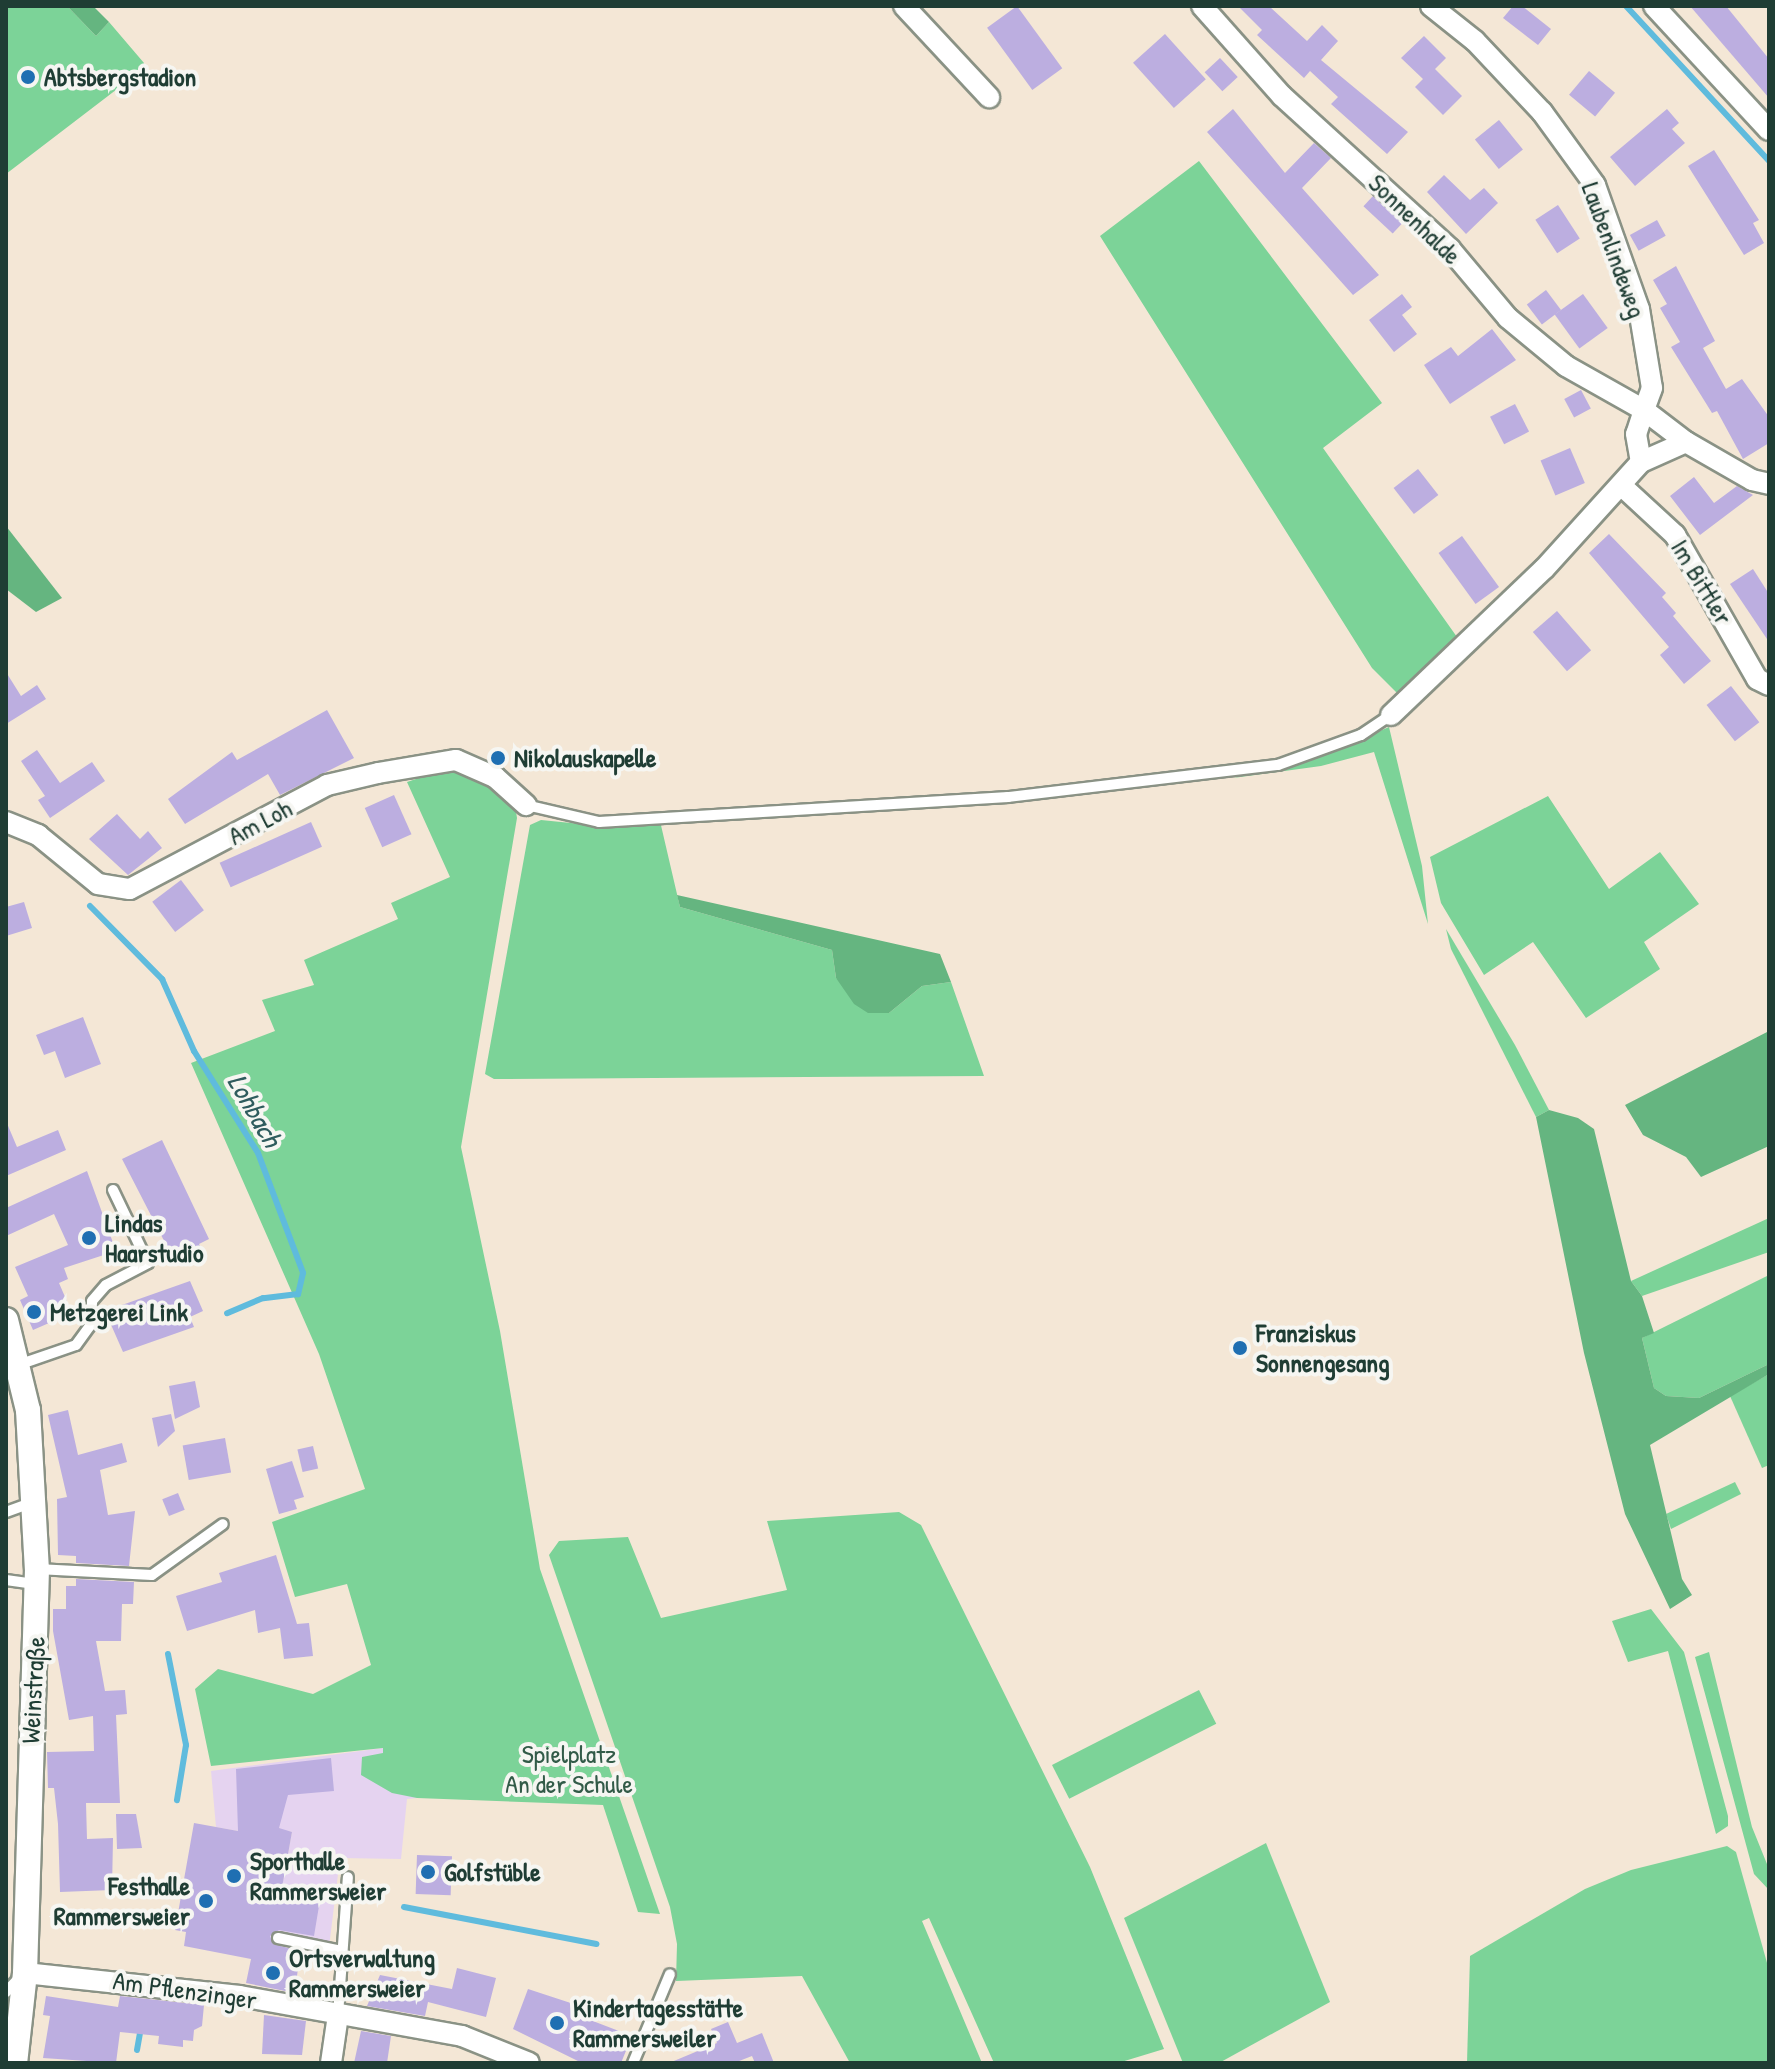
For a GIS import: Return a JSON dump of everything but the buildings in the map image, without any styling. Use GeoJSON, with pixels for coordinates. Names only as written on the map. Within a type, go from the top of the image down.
{"type":"FeatureCollection","features":[{"type":"Feature","properties":{"kind":"street"},"geometry":{"type":"LineString","coordinates":[[904,6],[989,97]]}},
{"type":"Feature","properties":{"kind":"street","name":"Sonnenhalde"},"geometry":{"type":"LineString","coordinates":[[1202,6],[1282,96],[1450,249],[1508,318],[1566,366],[1644,410]]}},
{"type":"Feature","properties":{"kind":"street","name":"Laubenlindeweg"},"geometry":{"type":"LineString","coordinates":[[1431,6],[1475,41],[1542,112],[1595,185],[1639,309],[1652,388],[1636,434],[1641,462]]}},
{"type":"Feature","properties":{"kind":"street"},"geometry":{"type":"LineString","coordinates":[[1654,6],[1769,130]]}},
{"type":"Feature","properties":{"kind":"street"},"geometry":{"type":"LineString","coordinates":[[1644,410],[1686,442],[1752,480],[1769,484]]}},
{"type":"Feature","properties":{"kind":"street"},"geometry":{"type":"LineString","coordinates":[[1391,715],[1623,487],[1641,462],[1686,442]]}},
{"type":"Feature","properties":{"kind":"street","name":"Im Bittler"},"geometry":{"type":"LineString","coordinates":[[1623,487],[1675,535],[1757,679],[1769,685]]}},
{"type":"Feature","properties":{"kind":"street","name":"Am Loh"},"geometry":{"type":"LineString","coordinates":[[6,822],[38,835],[98,884],[130,889],[327,785],[378,773],[456,760],[495,777],[526,805]]}},
{"type":"Feature","properties":{"kind":"street","name":"Weinstraße"},"geometry":{"type":"LineString","coordinates":[[6,1320],[28,1410],[36,1502],[37,1576],[25,1973],[15,2063]]}},
{"type":"Feature","properties":{"kind":"street","name":"Am Pflenzinger"},"geometry":{"type":"LineString","coordinates":[[25,1973],[132,1981],[462,2036],[529,2063]]}},
{"type":"Feature","properties":{"kind":"street"},"geometry":{"type":"LineString","coordinates":[[331,2063],[338,2015]]}},
{"type":"Feature","properties":{"kind":"lane"},"geometry":{"type":"LineString","coordinates":[[526,805],[599,822],[1008,797],[1278,765],[1361,735],[1391,715]]}},
{"type":"Feature","properties":{"kind":"lane"},"geometry":{"type":"LineString","coordinates":[[18,1365],[76,1345],[90,1326],[92,1301],[99,1293],[148,1263],[113,1190]]}},
{"type":"Feature","properties":{"kind":"lane"},"geometry":{"type":"LineString","coordinates":[[6,1512],[36,1502]]}},
{"type":"Feature","properties":{"kind":"lane"},"geometry":{"type":"LineString","coordinates":[[6,1580],[37,1576],[152,1575],[223,1524]]}},
{"type":"Feature","properties":{"kind":"lane"},"geometry":{"type":"LineString","coordinates":[[338,2015],[348,1877]]}},
{"type":"Feature","properties":{"kind":"lane"},"geometry":{"type":"LineString","coordinates":[[278,1938],[342,1951]]}},
{"type":"Feature","properties":{"kind":"lane"},"geometry":{"type":"LineString","coordinates":[[6,1992],[25,1973]]}},
{"type":"Feature","properties":{"kind":"lane"},"geometry":{"type":"LineString","coordinates":[[633,2063],[670,1974]]}},
{"type":"Feature","properties":{"kind":"shaded area"},"geometry":{"type":"Polygon","coordinates":[[[383,1748],[417,1798],[407,1799],[401,1859],[340,1858],[328,1955],[252,1939],[281,1892],[292,1832],[239,1822],[238,1831],[216,1827],[211,1771],[383,1748]]]}},
{"type":"Feature","properties":{"kind":"green space"},"geometry":{"type":"Polygon","coordinates":[[[6,6],[67,6],[96,36],[109,22],[144,63],[142,70],[6,174],[6,6]]]}},
{"type":"Feature","properties":{"kind":"green space"},"geometry":{"type":"Polygon","coordinates":[[[67,6],[93,6],[109,22],[96,36],[67,6]]]}},
{"type":"Feature","properties":{"kind":"green space"},"geometry":{"type":"Polygon","coordinates":[[[1199,161],[1382,403],[1323,448],[1457,637],[1398,694],[1372,668],[1100,236],[1199,161]]]}},
{"type":"Feature","properties":{"kind":"green space"},"geometry":{"type":"Polygon","coordinates":[[[6,526],[62,598],[36,612],[6,589],[6,526]]]}},
{"type":"Feature","properties":{"kind":"green space"},"geometry":{"type":"Polygon","coordinates":[[[1389,727],[1422,866],[1428,924],[1374,752],[1321,766],[1233,778],[1324,755],[1389,727]]]}},
{"type":"Feature","properties":{"kind":"green space","name":"Spielplatz An der Schule"},"geometry":{"type":"Polygon","coordinates":[[[468,769],[514,798],[517,818],[461,1147],[500,1331],[540,1569],[660,1914],[638,1912],[603,1805],[417,1798],[392,1793],[361,1775],[362,1757],[383,1753],[383,1748],[211,1766],[195,1689],[218,1669],[313,1694],[371,1665],[347,1584],[295,1597],[272,1522],[365,1489],[319,1354],[191,1063],[275,1031],[262,1000],[314,985],[304,960],[398,919],[391,903],[450,877],[407,782],[440,771],[468,769]]]}},
{"type":"Feature","properties":{"kind":"green space"},"geometry":{"type":"Polygon","coordinates":[[[1548,796],[1609,889],[1660,852],[1699,904],[1644,942],[1660,969],[1586,1018],[1533,942],[1484,975],[1441,903],[1430,857],[1548,796]]]}},
{"type":"Feature","properties":{"kind":"green space"},"geometry":{"type":"Polygon","coordinates":[[[541,820],[601,826],[660,821],[680,907],[832,950],[836,978],[889,1013],[922,986],[951,982],[984,1076],[494,1079],[485,1074],[530,825],[541,820]]]}},
{"type":"Feature","properties":{"kind":"green space"},"geometry":{"type":"Polygon","coordinates":[[[677,895],[940,954],[951,982],[922,986],[889,1013],[868,1013],[854,1004],[836,978],[832,950],[680,907],[677,895]]]}},
{"type":"Feature","properties":{"kind":"green space"},"geometry":{"type":"Polygon","coordinates":[[[1446,929],[1515,1045],[1549,1110],[1536,1117],[1451,949],[1446,929]]]}},
{"type":"Feature","properties":{"kind":"green space"},"geometry":{"type":"Polygon","coordinates":[[[1769,1031],[1769,1146],[1701,1177],[1686,1157],[1643,1135],[1625,1105],[1769,1031]]]}},
{"type":"Feature","properties":{"kind":"green space"},"geometry":{"type":"Polygon","coordinates":[[[1549,1110],[1578,1118],[1594,1129],[1631,1281],[1642,1296],[1654,1333],[1642,1338],[1654,1388],[1666,1396],[1699,1398],[1769,1364],[1769,1374],[1650,1445],[1682,1579],[1692,1595],[1670,1609],[1625,1514],[1584,1353],[1536,1117],[1549,1110]]]}},
{"type":"Feature","properties":{"kind":"green space"},"geometry":{"type":"Polygon","coordinates":[[[1769,1218],[1769,1252],[1642,1296],[1631,1281],[1769,1218]]]}},
{"type":"Feature","properties":{"kind":"green space"},"geometry":{"type":"Polygon","coordinates":[[[1769,1275],[1769,1364],[1699,1398],[1666,1396],[1654,1388],[1642,1338],[1769,1275]]]}},
{"type":"Feature","properties":{"kind":"green space"},"geometry":{"type":"Polygon","coordinates":[[[1769,1374],[1769,1465],[1762,1468],[1730,1396],[1769,1374]]]}},
{"type":"Feature","properties":{"kind":"green space"},"geometry":{"type":"Polygon","coordinates":[[[1735,1482],[1741,1494],[1671,1529],[1666,1514],[1735,1482]]]}},
{"type":"Feature","properties":{"kind":"green space"},"geometry":{"type":"Polygon","coordinates":[[[899,1512],[921,1525],[1090,1867],[1164,2049],[1118,2063],[994,2063],[929,1918],[922,1921],[982,2063],[850,2063],[802,1976],[676,1981],[677,1944],[670,1907],[549,1555],[559,1541],[628,1537],[661,1618],[787,1590],[767,1521],[899,1512]]]}},
{"type":"Feature","properties":{"kind":"green space"},"geometry":{"type":"Polygon","coordinates":[[[1651,1609],[1684,1652],[1728,1816],[1728,1826],[1716,1834],[1668,1651],[1628,1662],[1612,1621],[1651,1609]]]}},
{"type":"Feature","properties":{"kind":"green space"},"geometry":{"type":"Polygon","coordinates":[[[1709,1652],[1752,1827],[1769,1869],[1769,1890],[1754,1874],[1695,1657],[1709,1652]]]}},
{"type":"Feature","properties":{"kind":"green space"},"geometry":{"type":"Polygon","coordinates":[[[1199,1690],[1216,1724],[1069,1799],[1052,1765],[1199,1690]]]}},
{"type":"Feature","properties":{"kind":"green space"},"geometry":{"type":"Polygon","coordinates":[[[1266,1843],[1330,2002],[1219,2063],[1183,2063],[1124,1918],[1266,1843]]]}},
{"type":"Feature","properties":{"kind":"green space"},"geometry":{"type":"Polygon","coordinates":[[[1727,1846],[1736,1852],[1769,1970],[1769,2063],[1467,2063],[1470,1956],[1585,1889],[1631,1870],[1727,1846]]]}},
{"type":"Feature","properties":{"kind":"waterway"},"geometry":{"type":"LineString","coordinates":[[1626,6],[1769,161]]}},
{"type":"Feature","properties":{"kind":"waterway","name":"Lohbach"},"geometry":{"type":"LineString","coordinates":[[90,906],[162,979],[194,1051],[258,1153],[303,1273],[298,1294],[263,1298],[227,1313]]}},
{"type":"Feature","properties":{"kind":"waterway","name":"Lohbach"},"geometry":{"type":"LineString","coordinates":[[168,1654],[186,1745],[177,1800]]}},
{"type":"Feature","properties":{"kind":"waterway"},"geometry":{"type":"LineString","coordinates":[[404,1907],[596,1944]]}},
{"type":"Feature","properties":{"kind":"waterway","name":"Lohbach"},"geometry":{"type":"LineString","coordinates":[[137,2050],[141,2028]]}},
{"type":"Feature","properties":{"kind":"place","name":"Abtsbergstadion"},"geometry":{"type":"Point","coordinates":[28,77]}},
{"type":"Feature","properties":{"kind":"place","name":"Nikolauskapelle"},"geometry":{"type":"Point","coordinates":[498,758]}},
{"type":"Feature","properties":{"kind":"place","name":"Lindas Haarstudio"},"geometry":{"type":"Point","coordinates":[89,1238]}},
{"type":"Feature","properties":{"kind":"place","name":"Metzgerei Link"},"geometry":{"type":"Point","coordinates":[34,1312]}},
{"type":"Feature","properties":{"kind":"place","name":"Franziskus Sonnengesang"},"geometry":{"type":"Point","coordinates":[1240,1348]}},
{"type":"Feature","properties":{"kind":"place","name":"Golfstüble"},"geometry":{"type":"Point","coordinates":[428,1872]}},
{"type":"Feature","properties":{"kind":"place","name":"Sporthalle Rammersweier"},"geometry":{"type":"Point","coordinates":[234,1876]}},
{"type":"Feature","properties":{"kind":"place","name":"Festhalle Rammersweier"},"geometry":{"type":"Point","coordinates":[206,1901]}},
{"type":"Feature","properties":{"kind":"place","name":"Ortsverwaltung Rammersweier"},"geometry":{"type":"Point","coordinates":[273,1973]}},
{"type":"Feature","properties":{"kind":"place","name":"Kindertagesstätte Rammersweiler"},"geometry":{"type":"Point","coordinates":[557,2023]}}]}
